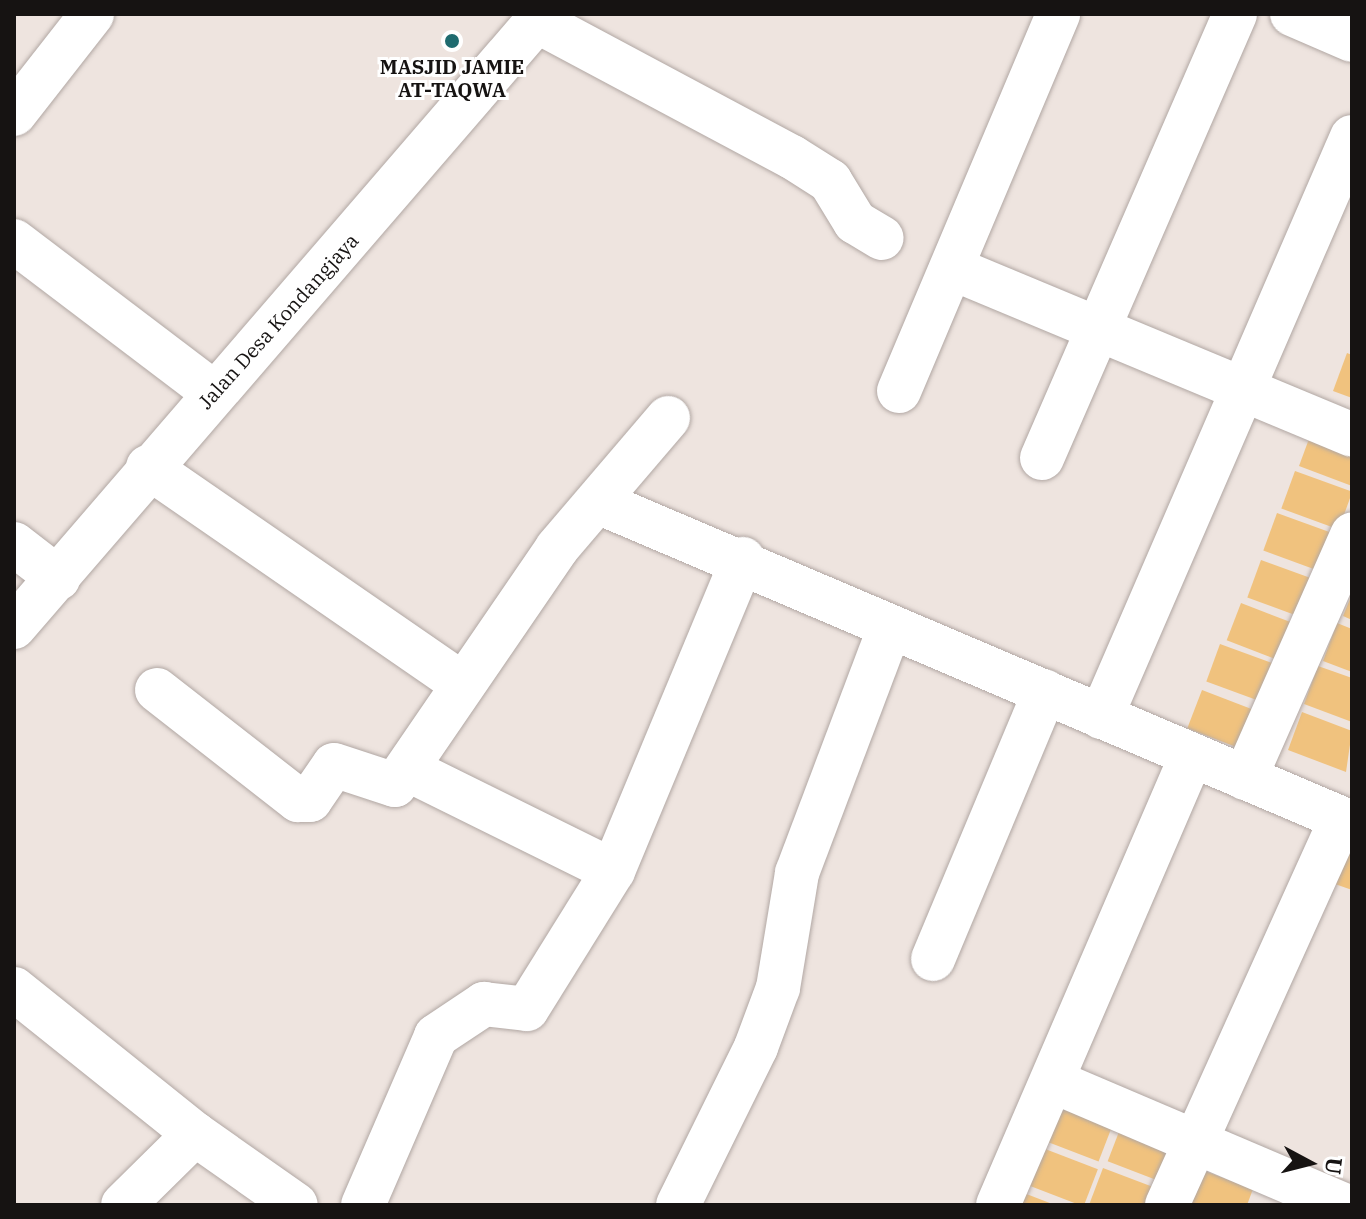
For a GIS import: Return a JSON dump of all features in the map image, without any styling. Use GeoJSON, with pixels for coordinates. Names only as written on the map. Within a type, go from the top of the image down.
{"type":"FeatureCollection","features":[{"type":"Feature","properties":{"kind":"street"},"geometry":{"type":"LineString","coordinates":[[899,391],[954,269],[1058,14]]}},
{"type":"Feature","properties":{"kind":"street"},"geometry":{"type":"LineString","coordinates":[[1042,458],[1235,14]]}},
{"type":"Feature","properties":{"kind":"street"},"geometry":{"type":"LineString","coordinates":[[1292,14],[1352,40]]}},
{"type":"Feature","properties":{"kind":"street"},"geometry":{"type":"LineString","coordinates":[[14,114],[80,18]]}},
{"type":"Feature","properties":{"kind":"street"},"geometry":{"type":"LineString","coordinates":[[540,18],[830,181],[855,222],[882,238]]}},
{"type":"Feature","properties":{"kind":"street","name":"Jalan Desa Kondangjaya"},"geometry":{"type":"LineString","coordinates":[[14,627],[213,392],[327,270],[540,18]]}},
{"type":"Feature","properties":{"kind":"street"},"geometry":{"type":"LineString","coordinates":[[1101,717],[1352,137]]}},
{"type":"Feature","properties":{"kind":"street"},"geometry":{"type":"LineString","coordinates":[[14,241],[213,392]]}},
{"type":"Feature","properties":{"kind":"street"},"geometry":{"type":"LineString","coordinates":[[954,269],[1352,435]]}},
{"type":"Feature","properties":{"kind":"street"},"geometry":{"type":"LineString","coordinates":[[157,690],[298,800],[310,800],[334,765],[390,786],[411,771],[415,750],[461,683],[598,502],[668,418]]}},
{"type":"Feature","properties":{"kind":"street"},"geometry":{"type":"LineString","coordinates":[[148,467],[461,683]]}},
{"type":"Feature","properties":{"kind":"street"},"geometry":{"type":"LineString","coordinates":[[598,502],[743,559],[890,627],[1346,821],[1167,1205]]}},
{"type":"Feature","properties":{"kind":"street"},"geometry":{"type":"LineString","coordinates":[[1245,778],[1352,535]]}},
{"type":"Feature","properties":{"kind":"street"},"geometry":{"type":"LineString","coordinates":[[14,544],[58,578]]}},
{"type":"Feature","properties":{"kind":"street"},"geometry":{"type":"LineString","coordinates":[[363,1205],[436,1036],[484,1004],[527,1009],[613,871],[743,559]]}},
{"type":"Feature","properties":{"kind":"street"},"geometry":{"type":"LineString","coordinates":[[678,1205],[756,1047],[778,988],[797,873],[890,627]]}},
{"type":"Feature","properties":{"kind":"street"},"geometry":{"type":"LineString","coordinates":[[933,959],[1045,691]]}},
{"type":"Feature","properties":{"kind":"street"},"geometry":{"type":"LineString","coordinates":[[998,1205],[1055,1082],[1192,755]]}},
{"type":"Feature","properties":{"kind":"street"},"geometry":{"type":"LineString","coordinates":[[411,771],[613,871]]}},
{"type":"Feature","properties":{"kind":"street"},"geometry":{"type":"LineString","coordinates":[[14,989],[195,1134],[296,1205]]}},
{"type":"Feature","properties":{"kind":"street"},"geometry":{"type":"LineString","coordinates":[[1055,1082],[1196,1142],[1345,1198]]}},
{"type":"Feature","properties":{"kind":"street"},"geometry":{"type":"LineString","coordinates":[[123,1205],[195,1134]]}},
{"type":"Feature","properties":{"kind":"building"},"geometry":{"type":"Polygon","coordinates":[[[1347,353],[1352,355],[1352,398],[1333,391],[1347,353]]]}},
{"type":"Feature","properties":{"kind":"building"},"geometry":{"type":"Polygon","coordinates":[[[1313,428],[1352,442],[1352,486],[1299,466],[1313,428]]]}},
{"type":"Feature","properties":{"kind":"building"},"geometry":{"type":"Polygon","coordinates":[[[1295,471],[1352,492],[1339,529],[1281,509],[1295,471]]]}},
{"type":"Feature","properties":{"kind":"building"},"geometry":{"type":"Polygon","coordinates":[[[1277,513],[1336,535],[1323,572],[1263,551],[1277,513]]]}},
{"type":"Feature","properties":{"kind":"building"},"geometry":{"type":"Polygon","coordinates":[[[1261,560],[1320,582],[1307,619],[1247,598],[1261,560]]]}},
{"type":"Feature","properties":{"kind":"building"},"geometry":{"type":"Polygon","coordinates":[[[1352,594],[1352,620],[1343,616],[1352,594]]]}},
{"type":"Feature","properties":{"kind":"building"},"geometry":{"type":"Polygon","coordinates":[[[1241,603],[1299,625],[1285,663],[1227,640],[1241,603]]]}},
{"type":"Feature","properties":{"kind":"building"},"geometry":{"type":"Polygon","coordinates":[[[1337,623],[1352,629],[1352,672],[1323,661],[1337,623]]]}},
{"type":"Feature","properties":{"kind":"building"},"geometry":{"type":"Polygon","coordinates":[[[1220,644],[1279,666],[1266,703],[1206,682],[1220,644]]]}},
{"type":"Feature","properties":{"kind":"building"},"geometry":{"type":"Polygon","coordinates":[[[1318,666],[1352,678],[1352,722],[1304,704],[1318,666]]]}},
{"type":"Feature","properties":{"kind":"building"},"geometry":{"type":"Polygon","coordinates":[[[1202,690],[1260,712],[1245,750],[1187,728],[1202,690]]]}},
{"type":"Feature","properties":{"kind":"building"},"geometry":{"type":"Polygon","coordinates":[[[1302,712],[1352,731],[1346,772],[1288,750],[1302,712]]]}},
{"type":"Feature","properties":{"kind":"building"},"geometry":{"type":"Polygon","coordinates":[[[1352,847],[1352,890],[1318,878],[1352,847]]]}},
{"type":"Feature","properties":{"kind":"building"},"geometry":{"type":"Polygon","coordinates":[[[1055,1102],[1113,1124],[1099,1162],[1041,1139],[1055,1102]]]}},
{"type":"Feature","properties":{"kind":"building"},"geometry":{"type":"Polygon","coordinates":[[[1122,1124],[1180,1146],[1166,1184],[1108,1161],[1122,1124]]]}},
{"type":"Feature","properties":{"kind":"building"},"geometry":{"type":"Polygon","coordinates":[[[1040,1147],[1098,1169],[1084,1205],[1026,1184],[1040,1147]]]}},
{"type":"Feature","properties":{"kind":"building"},"geometry":{"type":"Polygon","coordinates":[[[1194,1167],[1253,1189],[1247,1205],[1180,1205],[1194,1167]]]}},
{"type":"Feature","properties":{"kind":"building"},"geometry":{"type":"Polygon","coordinates":[[[1103,1168],[1161,1190],[1156,1205],[1089,1205],[1103,1168]]]}},
{"type":"Feature","properties":{"kind":"building"},"geometry":{"type":"Polygon","coordinates":[[[1016,1190],[1055,1205],[1010,1205],[1016,1190]]]}},
{"type":"Feature","properties":{"kind":"place","name":"MASJID JAMIE AT-TAQWA"},"geometry":{"type":"Point","coordinates":[452,41]}}]}
